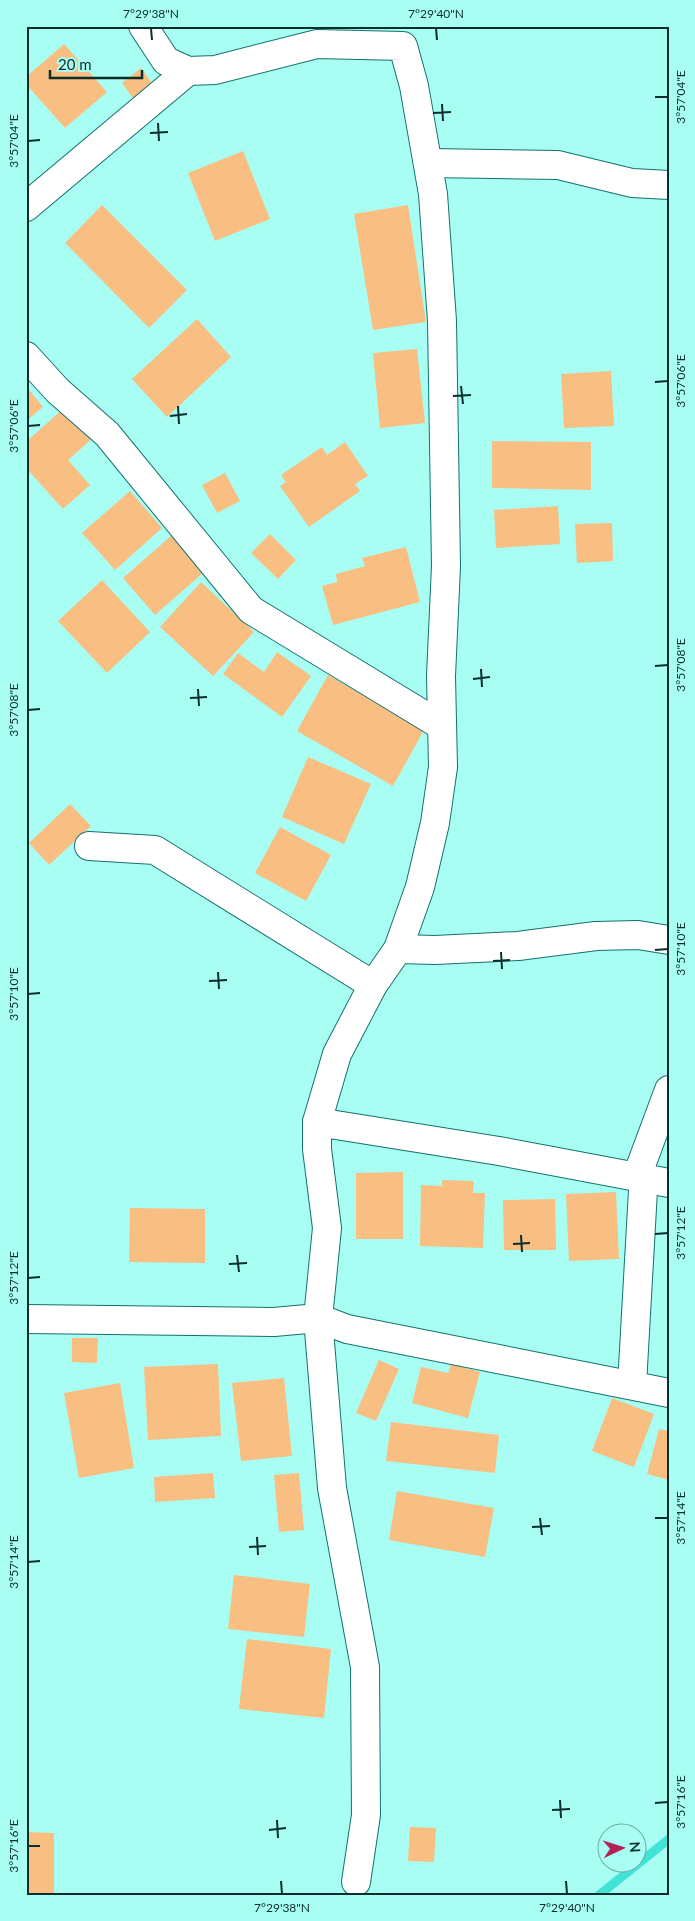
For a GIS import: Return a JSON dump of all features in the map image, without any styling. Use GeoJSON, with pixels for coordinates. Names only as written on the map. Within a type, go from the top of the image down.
{"type":"FeatureCollection","features":[{"type":"Feature","properties":{"kind":"street"},"geometry":{"type":"LineString","coordinates":[[143,26],[166,61],[188,71],[214,70],[317,44],[401,36],[414,86],[433,194],[442,321],[446,566],[441,676],[443,768],[435,823],[420,887],[398,949],[373,985],[337,1054],[317,1122],[317,1149],[327,1228],[318,1318],[332,1488],[365,1667],[366,1815],[356,1882]]}},
{"type":"Feature","properties":{"kind":"street"},"geometry":{"type":"LineString","coordinates":[[26,207],[188,71]]}},
{"type":"Feature","properties":{"kind":"street"},"geometry":{"type":"LineString","coordinates":[[429,163],[558,164],[632,183],[669,185]]}},
{"type":"Feature","properties":{"kind":"street"},"geometry":{"type":"LineString","coordinates":[[26,356],[58,391],[107,434],[251,610],[442,726]]}},
{"type":"Feature","properties":{"kind":"street"},"geometry":{"type":"LineString","coordinates":[[89,846],[155,850],[373,985]]}},
{"type":"Feature","properties":{"kind":"street"},"geometry":{"type":"LineString","coordinates":[[398,949],[435,950],[518,946],[596,936],[638,936],[669,940]]}},
{"type":"Feature","properties":{"kind":"street"},"geometry":{"type":"LineString","coordinates":[[632,1386],[643,1190],[651,1179],[669,1090]]}},
{"type":"Feature","properties":{"kind":"street"},"geometry":{"type":"LineString","coordinates":[[317,1122],[499,1151],[651,1179]]}},
{"type":"Feature","properties":{"kind":"street"},"geometry":{"type":"LineString","coordinates":[[26,1319],[274,1322],[318,1318],[347,1329],[669,1393]]}},
{"type":"Feature","properties":{"kind":"building"},"geometry":{"type":"Polygon","coordinates":[[[64,44],[107,92],[65,128],[26,84],[26,77],[64,44]]]}},
{"type":"Feature","properties":{"kind":"building"},"geometry":{"type":"Polygon","coordinates":[[[141,68],[154,86],[135,101],[122,83],[141,68]]]}},
{"type":"Feature","properties":{"kind":"building"},"geometry":{"type":"Polygon","coordinates":[[[243,151],[270,219],[215,241],[188,173],[243,151]]]}},
{"type":"Feature","properties":{"kind":"building"},"geometry":{"type":"Polygon","coordinates":[[[102,205],[187,290],[149,328],[65,243],[102,205]]]}},
{"type":"Feature","properties":{"kind":"building"},"geometry":{"type":"Polygon","coordinates":[[[408,205],[426,322],[373,330],[354,214],[408,205]]]}},
{"type":"Feature","properties":{"kind":"building"},"geometry":{"type":"Polygon","coordinates":[[[197,319],[231,357],[167,417],[132,379],[197,319]]]}},
{"type":"Feature","properties":{"kind":"building"},"geometry":{"type":"Polygon","coordinates":[[[417,349],[425,423],[380,428],[373,353],[417,349]]]}},
{"type":"Feature","properties":{"kind":"building"},"geometry":{"type":"Polygon","coordinates":[[[611,371],[614,426],[564,428],[561,374],[611,371]]]}},
{"type":"Feature","properties":{"kind":"building"},"geometry":{"type":"Polygon","coordinates":[[[26,386],[43,407],[26,421],[26,386]]]}},
{"type":"Feature","properties":{"kind":"building"},"geometry":{"type":"Polygon","coordinates":[[[65,407],[93,438],[68,460],[90,485],[63,509],[26,468],[26,442],[65,407]]]}},
{"type":"Feature","properties":{"kind":"building"},"geometry":{"type":"Polygon","coordinates":[[[492,441],[591,442],[591,490],[492,488],[492,441]]]}},
{"type":"Feature","properties":{"kind":"building"},"geometry":{"type":"Polygon","coordinates":[[[345,442],[368,476],[355,484],[360,491],[309,527],[280,486],[286,482],[281,475],[322,447],[327,455],[345,442]]]}},
{"type":"Feature","properties":{"kind":"building"},"geometry":{"type":"Polygon","coordinates":[[[225,473],[240,501],[217,513],[202,485],[225,473]]]}},
{"type":"Feature","properties":{"kind":"building"},"geometry":{"type":"Polygon","coordinates":[[[130,491],[162,528],[115,570],[82,533],[130,491]]]}},
{"type":"Feature","properties":{"kind":"building"},"geometry":{"type":"Polygon","coordinates":[[[558,506],[560,544],[496,548],[494,510],[558,506]]]}},
{"type":"Feature","properties":{"kind":"building"},"geometry":{"type":"Polygon","coordinates":[[[612,523],[613,561],[577,563],[575,524],[612,523]]]}},
{"type":"Feature","properties":{"kind":"building"},"geometry":{"type":"Polygon","coordinates":[[[270,534],[296,560],[278,579],[251,553],[270,534]]]}},
{"type":"Feature","properties":{"kind":"building"},"geometry":{"type":"Polygon","coordinates":[[[172,535],[204,572],[155,615],[123,578],[172,535]]]}},
{"type":"Feature","properties":{"kind":"building"},"geometry":{"type":"Polygon","coordinates":[[[406,547],[420,602],[333,625],[322,586],[337,582],[336,574],[365,566],[362,558],[406,547]]]}},
{"type":"Feature","properties":{"kind":"building"},"geometry":{"type":"Polygon","coordinates":[[[102,580],[150,632],[107,673],[58,621],[102,580]]]}},
{"type":"Feature","properties":{"kind":"building"},"geometry":{"type":"Polygon","coordinates":[[[201,582],[254,632],[213,676],[160,627],[201,582]]]}},
{"type":"Feature","properties":{"kind":"building"},"geometry":{"type":"Polygon","coordinates":[[[277,652],[311,676],[282,717],[223,674],[238,653],[264,672],[277,652]]]}},
{"type":"Feature","properties":{"kind":"building"},"geometry":{"type":"Polygon","coordinates":[[[328,675],[424,730],[393,786],[297,731],[328,675]]]}},
{"type":"Feature","properties":{"kind":"building"},"geometry":{"type":"Polygon","coordinates":[[[308,757],[371,784],[344,844],[282,817],[308,757]]]}},
{"type":"Feature","properties":{"kind":"building"},"geometry":{"type":"Polygon","coordinates":[[[70,804],[91,826],[49,865],[29,843],[70,804]]]}},
{"type":"Feature","properties":{"kind":"building"},"geometry":{"type":"Polygon","coordinates":[[[280,827],[331,855],[306,901],[255,873],[280,827]]]}},
{"type":"Feature","properties":{"kind":"building"},"geometry":{"type":"Polygon","coordinates":[[[403,1172],[403,1239],[356,1239],[356,1173],[403,1172]]]}},
{"type":"Feature","properties":{"kind":"building"},"geometry":{"type":"Polygon","coordinates":[[[442,1180],[474,1181],[473,1193],[485,1193],[483,1248],[420,1246],[421,1185],[442,1186],[442,1180]]]}},
{"type":"Feature","properties":{"kind":"building"},"geometry":{"type":"Polygon","coordinates":[[[616,1192],[619,1259],[569,1261],[566,1194],[616,1192]]]}},
{"type":"Feature","properties":{"kind":"building"},"geometry":{"type":"Polygon","coordinates":[[[555,1199],[556,1250],[504,1250],[503,1200],[555,1199]]]}},
{"type":"Feature","properties":{"kind":"building"},"geometry":{"type":"Polygon","coordinates":[[[130,1208],[205,1209],[205,1263],[129,1262],[130,1208]]]}},
{"type":"Feature","properties":{"kind":"building"},"geometry":{"type":"Polygon","coordinates":[[[72,1338],[98,1338],[97,1363],[72,1362],[72,1338]]]}},
{"type":"Feature","properties":{"kind":"building"},"geometry":{"type":"Polygon","coordinates":[[[379,1360],[399,1369],[376,1421],[356,1413],[379,1360]]]}},
{"type":"Feature","properties":{"kind":"building"},"geometry":{"type":"Polygon","coordinates":[[[218,1364],[221,1436],[148,1440],[144,1367],[218,1364]]]}},
{"type":"Feature","properties":{"kind":"building"},"geometry":{"type":"Polygon","coordinates":[[[451,1364],[480,1372],[468,1418],[412,1403],[421,1367],[448,1373],[451,1364]]]}},
{"type":"Feature","properties":{"kind":"building"},"geometry":{"type":"Polygon","coordinates":[[[284,1378],[292,1456],[241,1461],[232,1383],[284,1378]]]}},
{"type":"Feature","properties":{"kind":"building"},"geometry":{"type":"Polygon","coordinates":[[[120,1383],[134,1468],[79,1478],[64,1393],[120,1383]]]}},
{"type":"Feature","properties":{"kind":"building"},"geometry":{"type":"Polygon","coordinates":[[[612,1398],[654,1414],[634,1467],[592,1451],[612,1398]]]}},
{"type":"Feature","properties":{"kind":"building"},"geometry":{"type":"Polygon","coordinates":[[[391,1422],[499,1435],[495,1473],[386,1461],[391,1422]]]}},
{"type":"Feature","properties":{"kind":"building"},"geometry":{"type":"Polygon","coordinates":[[[659,1429],[669,1431],[669,1480],[647,1474],[659,1429]]]}},
{"type":"Feature","properties":{"kind":"building"},"geometry":{"type":"Polygon","coordinates":[[[213,1473],[215,1498],[155,1502],[154,1477],[213,1473]]]}},
{"type":"Feature","properties":{"kind":"building"},"geometry":{"type":"Polygon","coordinates":[[[299,1473],[304,1530],[279,1532],[274,1475],[299,1473]]]}},
{"type":"Feature","properties":{"kind":"building"},"geometry":{"type":"Polygon","coordinates":[[[397,1491],[494,1508],[485,1557],[389,1540],[397,1491]]]}},
{"type":"Feature","properties":{"kind":"building"},"geometry":{"type":"Polygon","coordinates":[[[234,1575],[310,1584],[304,1637],[228,1629],[234,1575]]]}},
{"type":"Feature","properties":{"kind":"building"},"geometry":{"type":"Polygon","coordinates":[[[247,1639],[331,1649],[324,1718],[239,1709],[247,1639]]]}},
{"type":"Feature","properties":{"kind":"building"},"geometry":{"type":"Polygon","coordinates":[[[410,1827],[436,1828],[434,1862],[408,1861],[410,1827]]]}},
{"type":"Feature","properties":{"kind":"building"},"geometry":{"type":"Polygon","coordinates":[[[26,1832],[54,1833],[54,1893],[26,1893],[26,1832]]]}},
{"type":"Feature","properties":{"kind":"waterway"},"geometry":{"type":"LineString","coordinates":[[599,1895],[669,1839]]}}]}
